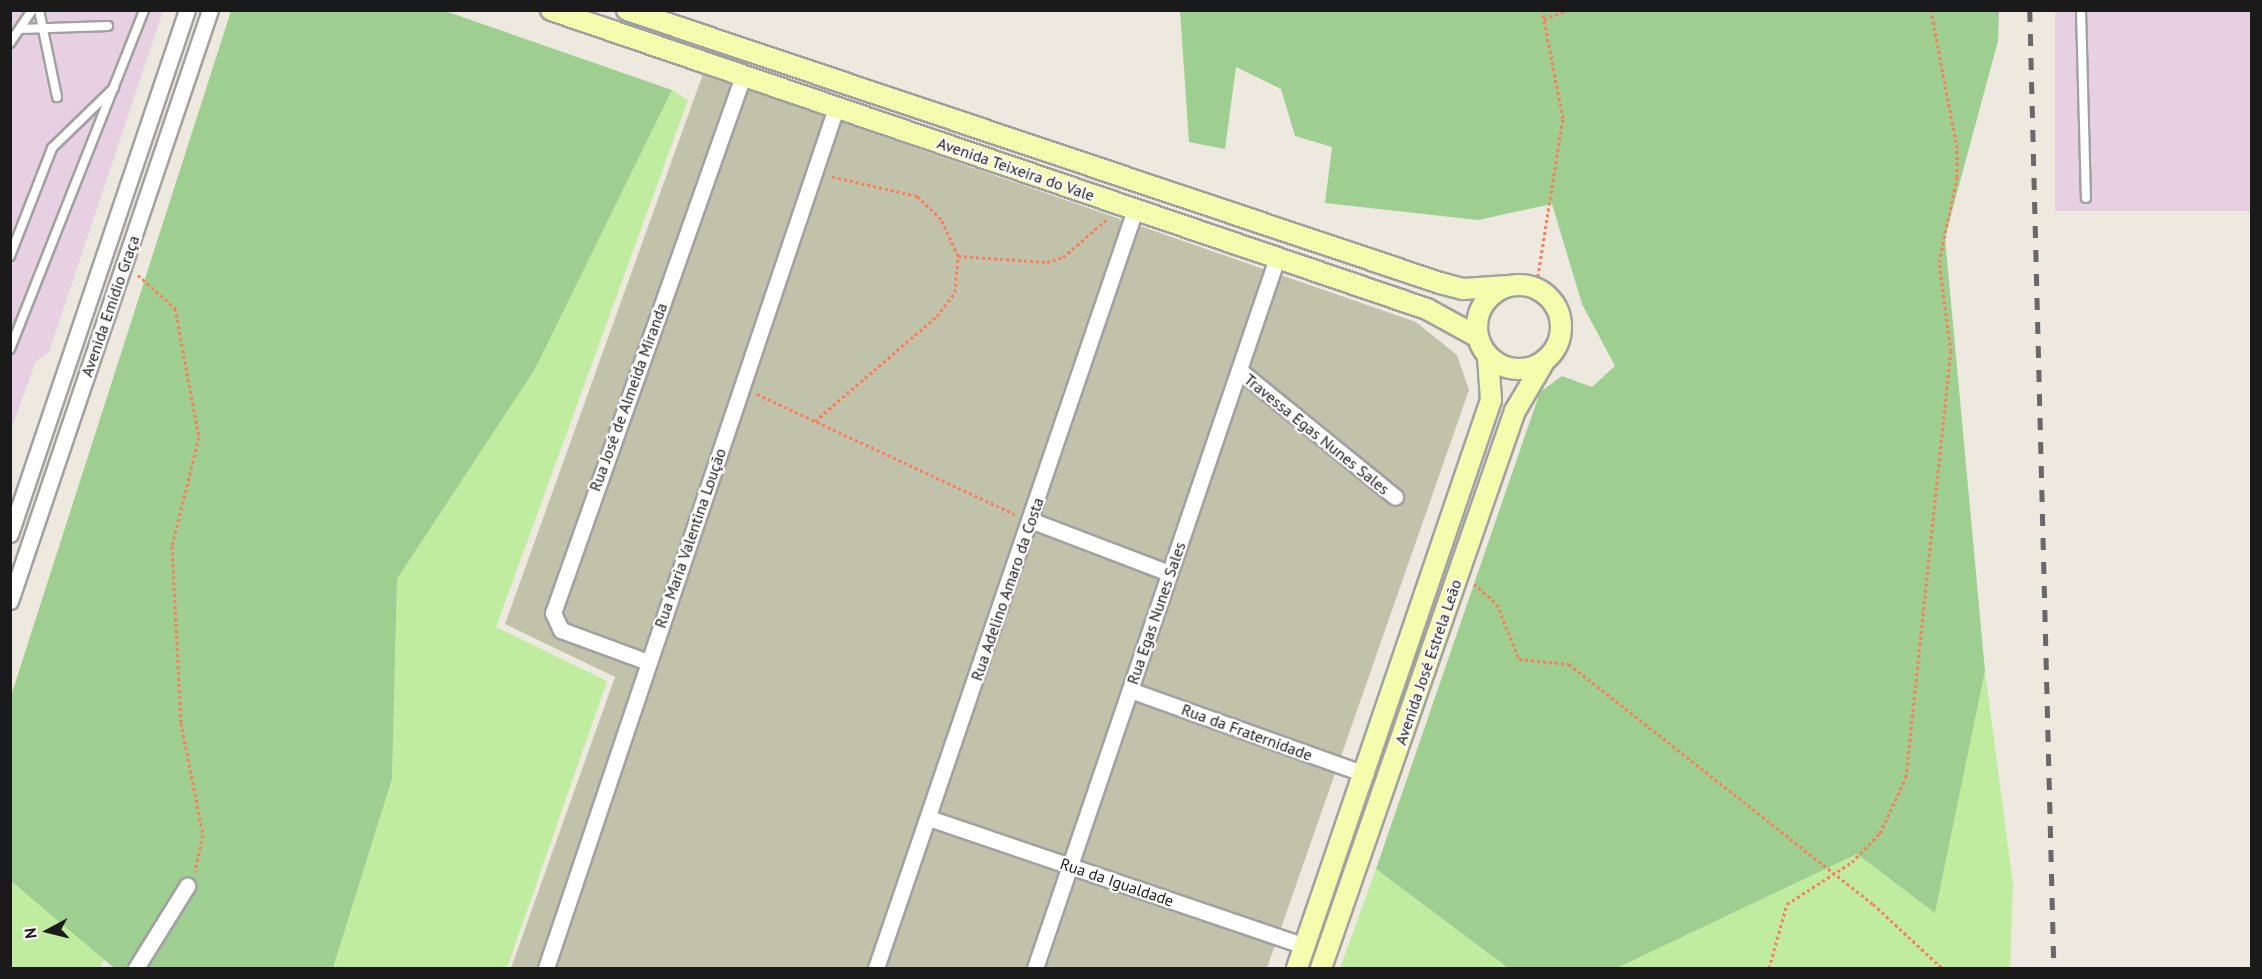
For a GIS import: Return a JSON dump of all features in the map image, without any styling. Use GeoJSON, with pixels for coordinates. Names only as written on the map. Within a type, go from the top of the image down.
{"type":"FeatureCollection","features":[{"type":"Feature","properties":{"kind":"street","name":"Avenida Emídio Graça"},"geometry":{"type":"LineString","coordinates":[[11,530],[187,10]]}},
{"type":"Feature","properties":{"kind":"street","name":"Avenida Emídio Graça"},"geometry":{"type":"LineString","coordinates":[[10,601],[210,10]]}},
{"type":"Feature","properties":{"kind":"street","name":"Avenida Teixeira do Vale"},"geometry":{"type":"LineString","coordinates":[[551,10],[1427,309],[1478,337]]}},
{"type":"Feature","properties":{"kind":"street","name":"Avenida Teixeira do Vale"},"geometry":{"type":"LineString","coordinates":[[627,10],[1440,283],[1463,289],[1508,286],[1536,288]]}},
{"type":"Feature","properties":{"kind":"street","name":"Rua José de Almeida Miranda"},"geometry":{"type":"LineString","coordinates":[[648,662],[561,630],[552,613],[743,76]]}},
{"type":"Feature","properties":{"kind":"street","name":"Rua Maria Valentina Loução"},"geometry":{"type":"LineString","coordinates":[[546,969],[836,108]]}},
{"type":"Feature","properties":{"kind":"street","name":"Rua Adelino Amaro da Costa"},"geometry":{"type":"LineString","coordinates":[[876,969],[1030,520],[1130,208]]}},
{"type":"Feature","properties":{"kind":"street","name":"Rua Egas Nunes Sales"},"geometry":{"type":"LineString","coordinates":[[1035,969],[1277,258]]}},
{"type":"Feature","properties":{"kind":"street"},"geometry":{"type":"LineString","coordinates":[[1508,286],[1479,311],[1478,337],[1488,357],[1510,369],[1545,360],[1557,343],[1561,322],[1548,296],[1536,288]]}},
{"type":"Feature","properties":{"kind":"street","name":"Avenida José Estrela Leão"},"geometry":{"type":"LineString","coordinates":[[1297,969],[1491,400],[1488,357]]}},
{"type":"Feature","properties":{"kind":"street","name":"Avenida José Estrela Leão"},"geometry":{"type":"LineString","coordinates":[[1321,969],[1515,411],[1545,360]]}},
{"type":"Feature","properties":{"kind":"street","name":"Travessa Egas Nunes Sales"},"geometry":{"type":"LineString","coordinates":[[1239,370],[1395,497]]}},
{"type":"Feature","properties":{"kind":"street"},"geometry":{"type":"LineString","coordinates":[[1030,520],[1169,573]]}},
{"type":"Feature","properties":{"kind":"street","name":"Rua da Fraternidade"},"geometry":{"type":"LineString","coordinates":[[1130,690],[1365,774]]}},
{"type":"Feature","properties":{"kind":"street","name":"Rua da Igualdade"},"geometry":{"type":"LineString","coordinates":[[929,818],[1305,946]]}},
{"type":"Feature","properties":{"kind":"street"},"geometry":{"type":"LineString","coordinates":[[136,969],[187,886]]}},
{"type":"Feature","properties":{"kind":"lane"},"geometry":{"type":"LineString","coordinates":[[10,43],[32,10]]}},
{"type":"Feature","properties":{"kind":"lane"},"geometry":{"type":"LineString","coordinates":[[39,10],[57,98]]}},
{"type":"Feature","properties":{"kind":"lane"},"geometry":{"type":"LineString","coordinates":[[10,349],[144,10]]}},
{"type":"Feature","properties":{"kind":"lane"},"geometry":{"type":"LineString","coordinates":[[2081,10],[2086,198]]}},
{"type":"Feature","properties":{"kind":"lane"},"geometry":{"type":"LineString","coordinates":[[20,29],[108,26]]}},
{"type":"Feature","properties":{"kind":"lane"},"geometry":{"type":"LineString","coordinates":[[10,256],[51,148],[116,85]]}},
{"type":"Feature","properties":{"kind":"path"},"geometry":{"type":"LineString","coordinates":[[1536,288],[1563,118],[1542,10]]}},
{"type":"Feature","properties":{"kind":"path"},"geometry":{"type":"LineString","coordinates":[[1544,19],[1567,10]]}},
{"type":"Feature","properties":{"kind":"path"},"geometry":{"type":"LineString","coordinates":[[1769,969],[1787,904],[1831,872],[1852,862],[1880,833],[1906,777],[1951,351],[1939,262],[1957,178],[1957,148],[1931,10]]}},
{"type":"Feature","properties":{"kind":"path"},"geometry":{"type":"LineString","coordinates":[[814,173],[917,196],[941,219],[958,256],[955,292],[937,316],[815,421]]}},
{"type":"Feature","properties":{"kind":"path"},"geometry":{"type":"LineString","coordinates":[[958,256],[1026,263],[1063,257],[1130,208]]}},
{"type":"Feature","properties":{"kind":"path"},"geometry":{"type":"LineString","coordinates":[[123,267],[175,308],[199,437],[172,546],[181,723],[203,835],[200,861],[187,886]]}},
{"type":"Feature","properties":{"kind":"path"},"geometry":{"type":"LineString","coordinates":[[742,387],[959,493],[1030,520]]}},
{"type":"Feature","properties":{"kind":"path"},"geometry":{"type":"LineString","coordinates":[[1459,572],[1497,604],[1519,659],[1569,664],[1831,872],[1942,969]]}},
{"type":"Feature","properties":{"kind":"shaded area"},"geometry":{"type":"Polygon","coordinates":[[[11,11],[163,11],[49,352],[36,361],[11,430],[11,11]]]}},
{"type":"Feature","properties":{"kind":"shaded area"},"geometry":{"type":"Polygon","coordinates":[[[2055,11],[2251,11],[2251,211],[2055,211],[2055,11]]]}},
{"type":"Feature","properties":{"kind":"shaded area"},"geometry":{"type":"Polygon","coordinates":[[[703,74],[1416,322],[1457,355],[1469,390],[1267,968],[511,968],[615,677],[505,624],[703,74]]]}},
{"type":"Feature","properties":{"kind":"green space"},"geometry":{"type":"Polygon","coordinates":[[[231,11],[445,11],[672,90],[535,369],[397,579],[392,779],[333,968],[114,968],[11,881],[11,696],[231,11]]]}},
{"type":"Feature","properties":{"kind":"green space"},"geometry":{"type":"Polygon","coordinates":[[[1180,11],[1999,11],[1998,41],[1945,237],[1985,671],[1935,913],[1857,854],[1617,968],[1508,968],[1376,869],[1540,392],[1562,376],[1592,387],[1615,366],[1582,304],[1552,204],[1478,220],[1325,203],[1332,147],[1295,136],[1281,89],[1236,67],[1225,149],[1189,142],[1180,11]]]}},
{"type":"Feature","properties":{"kind":"green space"},"geometry":{"type":"Polygon","coordinates":[[[672,90],[688,100],[496,627],[607,681],[507,968],[333,968],[392,779],[397,579],[535,368],[672,90]]]}},
{"type":"Feature","properties":{"kind":"green space"},"geometry":{"type":"Polygon","coordinates":[[[1985,671],[2013,884],[2010,968],[1617,968],[1857,854],[1935,912],[1985,671]]]}},
{"type":"Feature","properties":{"kind":"green space"},"geometry":{"type":"Polygon","coordinates":[[[1376,869],[1508,968],[1340,968],[1376,869]]]}},
{"type":"Feature","properties":{"kind":"green space"},"geometry":{"type":"Polygon","coordinates":[[[10,881],[105,957],[100,968],[11,968],[10,881]]]}},
{"type":"Feature","properties":{"kind":"railway"},"geometry":{"type":"LineString","coordinates":[[2030,10],[2054,968]]}}]}
